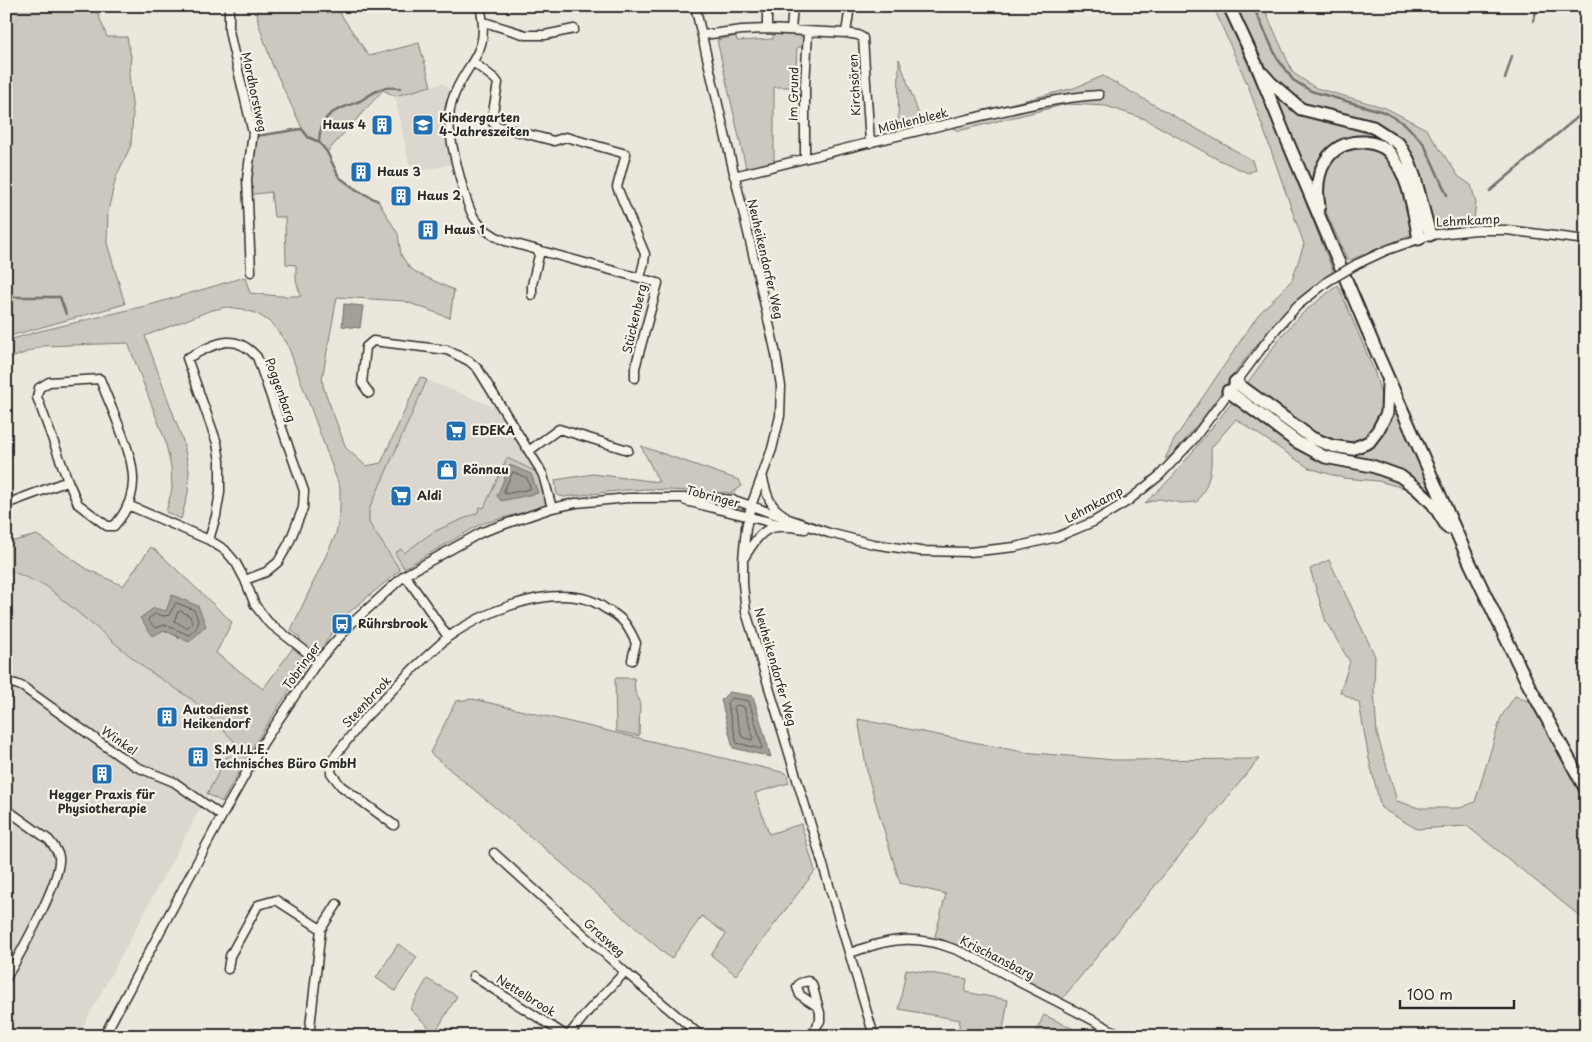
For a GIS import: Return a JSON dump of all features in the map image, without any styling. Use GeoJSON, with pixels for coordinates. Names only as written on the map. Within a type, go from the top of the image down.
{"type":"FeatureCollection","features":[{"type":"Feature","properties":{"kind":"highway"},"geometry":{"type":"LineString","coordinates":[[1229,6],[1257,66],[1388,378],[1470,563],[1527,682],[1586,790]]}},
{"type":"Feature","properties":{"kind":"highway"},"geometry":{"type":"LineString","coordinates":[[1257,66],[1271,83],[1301,109],[1373,127],[1399,144],[1408,159],[1415,178],[1425,237]]}},
{"type":"Feature","properties":{"kind":"highway"},"geometry":{"type":"LineString","coordinates":[[1323,225],[1317,194],[1320,171],[1327,156],[1337,148],[1354,142],[1372,143],[1388,150],[1404,173],[1425,237]]}},
{"type":"Feature","properties":{"kind":"highway"},"geometry":{"type":"LineString","coordinates":[[1231,387],[1312,438],[1332,446],[1352,449],[1370,442],[1383,422],[1387,413],[1388,378]]}},
{"type":"Feature","properties":{"kind":"highway"},"geometry":{"type":"LineString","coordinates":[[1231,387],[1297,442],[1325,457],[1372,466],[1400,476],[1433,504],[1470,563]]}},
{"type":"Feature","properties":{"kind":"street","name":"Mordhorstweg"},"geometry":{"type":"LineString","coordinates":[[229,6],[232,45],[253,133],[247,179],[251,272]]}},
{"type":"Feature","properties":{"kind":"street","name":"Stückenberg"},"geometry":{"type":"LineString","coordinates":[[480,6],[484,22],[481,48],[458,85],[452,100],[449,121],[450,136],[468,204],[475,219],[487,231],[505,241],[658,283],[635,368],[635,378]]}},
{"type":"Feature","properties":{"kind":"street","name":"Neuheikendorfer Weg"},"geometry":{"type":"LineString","coordinates":[[695,6],[776,354],[781,386],[780,416],[772,449],[748,517],[743,560],[746,612],[874,1036]]}},
{"type":"Feature","properties":{"kind":"street"},"geometry":{"type":"LineString","coordinates":[[767,6],[767,29]]}},
{"type":"Feature","properties":{"kind":"street"},"geometry":{"type":"LineString","coordinates":[[791,30],[793,6]]}},
{"type":"Feature","properties":{"kind":"street"},"geometry":{"type":"LineString","coordinates":[[703,35],[767,29],[846,33],[850,6]]}},
{"type":"Feature","properties":{"kind":"street"},"geometry":{"type":"LineString","coordinates":[[484,22],[526,35],[545,35],[574,29]]}},
{"type":"Feature","properties":{"kind":"street","name":"Im Grund"},"geometry":{"type":"LineString","coordinates":[[805,158],[805,84],[808,32]]}},
{"type":"Feature","properties":{"kind":"street","name":"Kirchsören"},"geometry":{"type":"LineString","coordinates":[[846,33],[863,38],[870,143]]}},
{"type":"Feature","properties":{"kind":"street","name":"Stückenberg"},"geometry":{"type":"LineString","coordinates":[[473,62],[498,83],[492,118],[493,123],[497,126],[554,141],[566,137],[626,154],[618,187],[645,254],[640,278]]}},
{"type":"Feature","properties":{"kind":"street","name":"Möhlenbleek"},"geometry":{"type":"LineString","coordinates":[[734,176],[1058,99],[1099,95]]}},
{"type":"Feature","properties":{"kind":"street","name":"Lehmkamp"},"geometry":{"type":"LineString","coordinates":[[789,523],[895,548],[920,550],[969,552],[1015,547],[1057,537],[1093,522],[1128,501],[1160,476],[1193,440],[1276,329],[1297,306],[1328,282],[1357,264],[1387,250],[1425,237],[1476,230],[1507,230],[1586,240]]}},
{"type":"Feature","properties":{"kind":"street"},"geometry":{"type":"LineString","coordinates":[[532,295],[532,285],[540,251]]}},
{"type":"Feature","properties":{"kind":"street","name":"Poggenbarg"},"geometry":{"type":"LineString","coordinates":[[209,540],[220,492],[220,461],[217,443],[187,358],[212,345],[225,341],[241,344],[257,357],[304,491],[303,508],[289,543],[278,562],[266,572],[245,580]]}},
{"type":"Feature","properties":{"kind":"street"},"geometry":{"type":"LineString","coordinates":[[369,393],[362,383],[366,346],[373,341],[447,350],[469,361],[478,369],[530,450],[543,475],[552,508]]}},
{"type":"Feature","properties":{"kind":"street"},"geometry":{"type":"LineString","coordinates":[[100,379],[129,452],[134,476],[128,506],[122,518],[114,526],[107,526],[78,504],[37,397],[39,388],[49,382],[100,379]]}},
{"type":"Feature","properties":{"kind":"street"},"geometry":{"type":"LineString","coordinates":[[530,450],[560,429],[628,450]]}},
{"type":"Feature","properties":{"kind":"street"},"geometry":{"type":"LineString","coordinates":[[762,474],[771,505],[789,523]]}},
{"type":"Feature","properties":{"kind":"street"},"geometry":{"type":"LineString","coordinates":[[6,504],[68,481]]}},
{"type":"Feature","properties":{"kind":"street","name":"Tobringer"},"geometry":{"type":"LineString","coordinates":[[672,498],[711,506],[748,517]]}},
{"type":"Feature","properties":{"kind":"street","name":"Tobringer"},"geometry":{"type":"LineString","coordinates":[[104,1036],[263,743],[318,661],[351,624],[406,575],[482,532],[552,508],[576,503],[606,499],[708,498],[734,500],[751,506]]}},
{"type":"Feature","properties":{"kind":"street"},"geometry":{"type":"LineString","coordinates":[[128,506],[209,540],[225,550],[236,563],[254,604],[268,622],[318,661]]}},
{"type":"Feature","properties":{"kind":"street"},"geometry":{"type":"LineString","coordinates":[[751,506],[789,523]]}},
{"type":"Feature","properties":{"kind":"street"},"geometry":{"type":"LineString","coordinates":[[748,517],[789,523]]}},
{"type":"Feature","properties":{"kind":"street"},"geometry":{"type":"LineString","coordinates":[[743,560],[761,533],[769,528],[789,523]]}},
{"type":"Feature","properties":{"kind":"street"},"geometry":{"type":"LineString","coordinates":[[406,575],[448,638],[482,617],[508,607],[549,597],[577,597],[598,604],[621,619],[636,643],[632,660]]}},
{"type":"Feature","properties":{"kind":"street","name":"Steenbrook"},"geometry":{"type":"LineString","coordinates":[[394,824],[340,786],[331,773],[332,760],[368,715],[415,667],[448,638]]}},
{"type":"Feature","properties":{"kind":"street","name":"Winkel"},"geometry":{"type":"LineString","coordinates":[[6,683],[23,687],[118,755],[137,767],[174,782],[222,816]]}},
{"type":"Feature","properties":{"kind":"street"},"geometry":{"type":"LineString","coordinates":[[6,809],[49,840],[55,847],[59,857],[56,877],[34,928],[6,978]]}},
{"type":"Feature","properties":{"kind":"street","name":"Grasweg"},"geometry":{"type":"LineString","coordinates":[[494,853],[625,972],[701,1036]]}},
{"type":"Feature","properties":{"kind":"street"},"geometry":{"type":"LineString","coordinates":[[228,969],[230,956],[258,904],[276,900],[321,929]]}},
{"type":"Feature","properties":{"kind":"street"},"geometry":{"type":"LineString","coordinates":[[327,1036],[309,1035],[321,929],[337,904]]}},
{"type":"Feature","properties":{"kind":"street","name":"Krischansbarg"},"geometry":{"type":"LineString","coordinates":[[850,953],[884,942],[903,940],[945,945],[1126,1036]]}},
{"type":"Feature","properties":{"kind":"street"},"geometry":{"type":"LineString","coordinates":[[568,1036],[589,1010],[625,972]]}},
{"type":"Feature","properties":{"kind":"street","name":"Nettelbrook"},"geometry":{"type":"LineString","coordinates":[[473,976],[568,1036]]}},
{"type":"Feature","properties":{"kind":"street"},"geometry":{"type":"LineString","coordinates":[[810,1036],[820,1021],[818,1007]]}},
{"type":"Feature","properties":{"kind":"shaded area"},"geometry":{"type":"Polygon","coordinates":[[[6,6],[95,6],[107,37],[127,37],[131,57],[129,73],[133,114],[131,145],[116,177],[108,211],[107,243],[125,304],[6,337],[6,6]]]}},
{"type":"Feature","properties":{"kind":"shaded area"},"geometry":{"type":"Polygon","coordinates":[[[257,6],[335,6],[369,56],[419,43],[431,86],[395,96],[383,90],[327,152],[339,177],[357,190],[378,201],[398,234],[401,255],[409,267],[417,273],[454,290],[450,318],[404,301],[337,297],[322,379],[346,448],[366,466],[381,463],[420,377],[427,380],[369,510],[369,523],[400,570],[341,619],[316,657],[297,642],[300,638],[291,630],[336,534],[340,511],[340,488],[287,343],[271,323],[258,314],[243,309],[226,307],[209,311],[145,336],[183,441],[189,470],[188,493],[181,519],[166,512],[172,489],[171,467],[165,440],[128,343],[43,346],[6,360],[6,341],[153,304],[245,277],[250,293],[301,296],[296,281],[296,265],[286,264],[285,217],[274,217],[271,192],[248,195],[256,136],[302,128],[272,64],[258,22],[257,6]]]}},
{"type":"Feature","properties":{"kind":"shaded area"},"geometry":{"type":"Polygon","coordinates":[[[1213,6],[1222,6],[1274,122],[1333,271],[1293,303],[1248,355],[1202,419],[1173,454],[1165,459],[1174,440],[1258,315],[1292,280],[1304,244],[1249,88],[1213,6]]]}},
{"type":"Feature","properties":{"kind":"shaded area"},"geometry":{"type":"Polygon","coordinates":[[[1235,6],[1263,6],[1293,73],[1316,88],[1386,108],[1426,129],[1459,177],[1471,185],[1476,203],[1473,226],[1434,228],[1422,183],[1409,151],[1374,123],[1304,104],[1275,82],[1258,54],[1235,6]]]}},
{"type":"Feature","properties":{"kind":"shaded area"},"geometry":{"type":"Polygon","coordinates":[[[773,33],[803,36],[805,40],[804,47],[797,47],[795,87],[774,87],[774,162],[746,168],[717,40],[736,36],[737,41],[773,39],[773,33]]]}},
{"type":"Feature","properties":{"kind":"shaded area"},"geometry":{"type":"Polygon","coordinates":[[[899,59],[923,126],[898,132],[899,59]]]}},
{"type":"Feature","properties":{"kind":"shaded area"},"geometry":{"type":"Polygon","coordinates":[[[1103,76],[1252,160],[1255,170],[1248,173],[1217,159],[1145,119],[1106,106],[1067,104],[958,131],[946,124],[953,118],[1074,88],[1103,76]]]}},
{"type":"Feature","properties":{"kind":"shaded area","name":"Kindergarten 4-Jahreszeiten"},"geometry":{"type":"Polygon","coordinates":[[[442,83],[451,91],[446,105],[444,131],[452,164],[418,172],[409,163],[395,96],[442,83]]]}},
{"type":"Feature","properties":{"kind":"shaded area"},"geometry":{"type":"Polygon","coordinates":[[[1267,83],[1280,97],[1376,132],[1396,146],[1405,166],[1374,140],[1330,148],[1313,192],[1267,83]]]}},
{"type":"Feature","properties":{"kind":"shaded area"},"geometry":{"type":"Polygon","coordinates":[[[1371,146],[1388,155],[1400,172],[1415,233],[1348,261],[1326,212],[1321,185],[1327,164],[1344,148],[1371,146]]]}},
{"type":"Feature","properties":{"kind":"shaded area"},"geometry":{"type":"Polygon","coordinates":[[[1338,285],[1375,373],[1383,403],[1378,424],[1364,439],[1345,445],[1312,434],[1245,386],[1283,334],[1304,312],[1338,285]]]}},
{"type":"Feature","properties":{"kind":"shaded area"},"geometry":{"type":"Polygon","coordinates":[[[427,380],[501,410],[535,471],[507,459],[484,508],[477,513],[433,532],[403,553],[401,550],[395,553],[404,568],[400,570],[369,523],[369,510],[427,380]]]}},
{"type":"Feature","properties":{"kind":"shaded area"},"geometry":{"type":"Polygon","coordinates":[[[1240,392],[1322,447],[1364,446],[1391,396],[1433,491],[1430,492],[1412,476],[1393,467],[1344,459],[1310,446],[1238,395],[1240,392]]]}},
{"type":"Feature","properties":{"kind":"shaded area"},"geometry":{"type":"Polygon","coordinates":[[[1234,400],[1294,442],[1404,481],[1404,488],[1378,481],[1343,478],[1309,468],[1236,419],[1211,448],[1209,477],[1197,502],[1182,503],[1159,499],[1145,503],[1173,476],[1234,400]]]}},
{"type":"Feature","properties":{"kind":"shaded area"},"geometry":{"type":"Polygon","coordinates":[[[641,446],[739,480],[742,486],[732,493],[648,489],[564,497],[557,495],[555,480],[593,474],[659,482],[641,446]]]}},
{"type":"Feature","properties":{"kind":"shaded area"},"geometry":{"type":"Polygon","coordinates":[[[507,458],[543,475],[551,505],[481,524],[404,568],[395,553],[401,549],[404,553],[433,532],[477,513],[480,507],[484,508],[507,458]]]}},
{"type":"Feature","properties":{"kind":"shaded area"},"geometry":{"type":"Polygon","coordinates":[[[37,535],[87,569],[123,586],[151,547],[232,622],[216,653],[263,689],[293,648],[309,660],[257,740],[222,802],[207,794],[235,742],[193,700],[146,669],[46,586],[9,570],[6,573],[6,543],[37,535]],[[205,626],[164,630],[189,642],[205,626]]]}},
{"type":"Feature","properties":{"kind":"shaded area"},"geometry":{"type":"Polygon","coordinates":[[[1329,560],[1375,656],[1374,690],[1377,734],[1397,801],[1419,808],[1460,808],[1475,802],[1501,717],[1515,696],[1530,702],[1586,802],[1586,921],[1467,826],[1417,829],[1381,808],[1369,759],[1359,703],[1340,692],[1350,662],[1326,622],[1310,569],[1329,560]]]}},
{"type":"Feature","properties":{"kind":"shaded area"},"geometry":{"type":"Polygon","coordinates":[[[9,570],[46,586],[146,669],[193,700],[236,742],[78,1036],[6,1036],[6,573],[9,570]]]}},
{"type":"Feature","properties":{"kind":"shaded area"},"geometry":{"type":"Polygon","coordinates":[[[615,678],[634,678],[635,692],[640,701],[639,736],[616,731],[615,678]]]}},
{"type":"Feature","properties":{"kind":"shaded area"},"geometry":{"type":"Polygon","coordinates":[[[473,699],[786,773],[789,783],[755,793],[769,834],[801,824],[815,871],[736,975],[711,955],[726,934],[702,916],[671,959],[550,853],[430,753],[456,701],[473,699]]]}},
{"type":"Feature","properties":{"kind":"shaded area"},"geometry":{"type":"Polygon","coordinates":[[[858,719],[1023,752],[1114,760],[1259,759],[1062,999],[935,936],[946,894],[900,883],[868,777],[858,719]]]}},
{"type":"Feature","properties":{"kind":"shaded area"},"geometry":{"type":"Polygon","coordinates":[[[398,944],[417,957],[395,991],[376,978],[398,944]]]}},
{"type":"Feature","properties":{"kind":"shaded area"},"geometry":{"type":"Polygon","coordinates":[[[906,969],[967,979],[965,992],[1008,1000],[1002,1036],[958,1034],[960,1020],[899,1009],[906,969]]]}},
{"type":"Feature","properties":{"kind":"shaded area"},"geometry":{"type":"Polygon","coordinates":[[[427,979],[457,996],[435,1033],[410,1009],[427,979]]]}},
{"type":"Feature","properties":{"kind":"shaded area"},"geometry":{"type":"Polygon","coordinates":[[[1044,1015],[1089,1036],[1034,1036],[1044,1015]]]}},
{"type":"Feature","properties":{"kind":"water"},"geometry":{"type":"Polygon","coordinates":[[[344,304],[363,306],[360,328],[342,326],[344,304]]]}},
{"type":"Feature","properties":{"kind":"water"},"geometry":{"type":"Polygon","coordinates":[[[510,465],[531,474],[538,493],[501,501],[497,496],[510,465]]]}},
{"type":"Feature","properties":{"kind":"water"},"geometry":{"type":"Polygon","coordinates":[[[172,595],[198,606],[206,626],[189,642],[164,630],[153,636],[140,618],[154,608],[166,611],[172,595]]]}},
{"type":"Feature","properties":{"kind":"water"},"geometry":{"type":"Polygon","coordinates":[[[729,692],[753,696],[771,757],[733,748],[721,700],[729,692]]]}},
{"type":"Feature","properties":{"kind":"waterway"},"geometry":{"type":"LineString","coordinates":[[1253,6],[1277,58],[1293,80],[1311,91],[1384,112],[1405,124],[1424,144],[1447,195]]}},
{"type":"Feature","properties":{"kind":"waterway"},"geometry":{"type":"LineString","coordinates":[[1533,21],[1538,6]]}},
{"type":"Feature","properties":{"kind":"waterway"},"geometry":{"type":"LineString","coordinates":[[1505,79],[1512,56]]}},
{"type":"Feature","properties":{"kind":"waterway"},"geometry":{"type":"LineString","coordinates":[[319,141],[320,131],[331,113],[360,101],[381,89],[400,88]]}},
{"type":"Feature","properties":{"kind":"waterway"},"geometry":{"type":"LineString","coordinates":[[1490,191],[1586,110]]}},
{"type":"Feature","properties":{"kind":"waterway"},"geometry":{"type":"LineString","coordinates":[[256,136],[302,129],[308,137],[319,142],[327,152],[339,177],[357,190],[378,201]]}},
{"type":"Feature","properties":{"kind":"waterway"},"geometry":{"type":"LineString","coordinates":[[6,297],[60,297],[66,314]]}},
{"type":"Feature","properties":{"kind":"place","name":"Haus 4"},"geometry":{"type":"Point","coordinates":[382,125]}},
{"type":"Feature","properties":{"kind":"place","name":"Kindergarten 4-Jahreszeiten"},"geometry":{"type":"Point","coordinates":[423,125]}},
{"type":"Feature","properties":{"kind":"place","name":"Haus 3"},"geometry":{"type":"Point","coordinates":[361,172]}},
{"type":"Feature","properties":{"kind":"place","name":"Haus 2"},"geometry":{"type":"Point","coordinates":[401,196]}},
{"type":"Feature","properties":{"kind":"place","name":"Haus 1"},"geometry":{"type":"Point","coordinates":[428,230]}},
{"type":"Feature","properties":{"kind":"place","name":"EDEKA"},"geometry":{"type":"Point","coordinates":[456,431]}},
{"type":"Feature","properties":{"kind":"place","name":"Rönnau"},"geometry":{"type":"Point","coordinates":[447,470]}},
{"type":"Feature","properties":{"kind":"place","name":"Aldi"},"geometry":{"type":"Point","coordinates":[401,496]}},
{"type":"Feature","properties":{"kind":"place","name":"Rührsbrook"},"geometry":{"type":"Point","coordinates":[342,624]}},
{"type":"Feature","properties":{"kind":"place","name":"Autodienst Heikendorf"},"geometry":{"type":"Point","coordinates":[167,717]}},
{"type":"Feature","properties":{"kind":"place","name":"S.M.I.L.E. Technisches Büro GmbH"},"geometry":{"type":"Point","coordinates":[198,757]}},
{"type":"Feature","properties":{"kind":"place","name":"Hegger Praxis für Physiotherapie"},"geometry":{"type":"Point","coordinates":[102,774]}}]}
